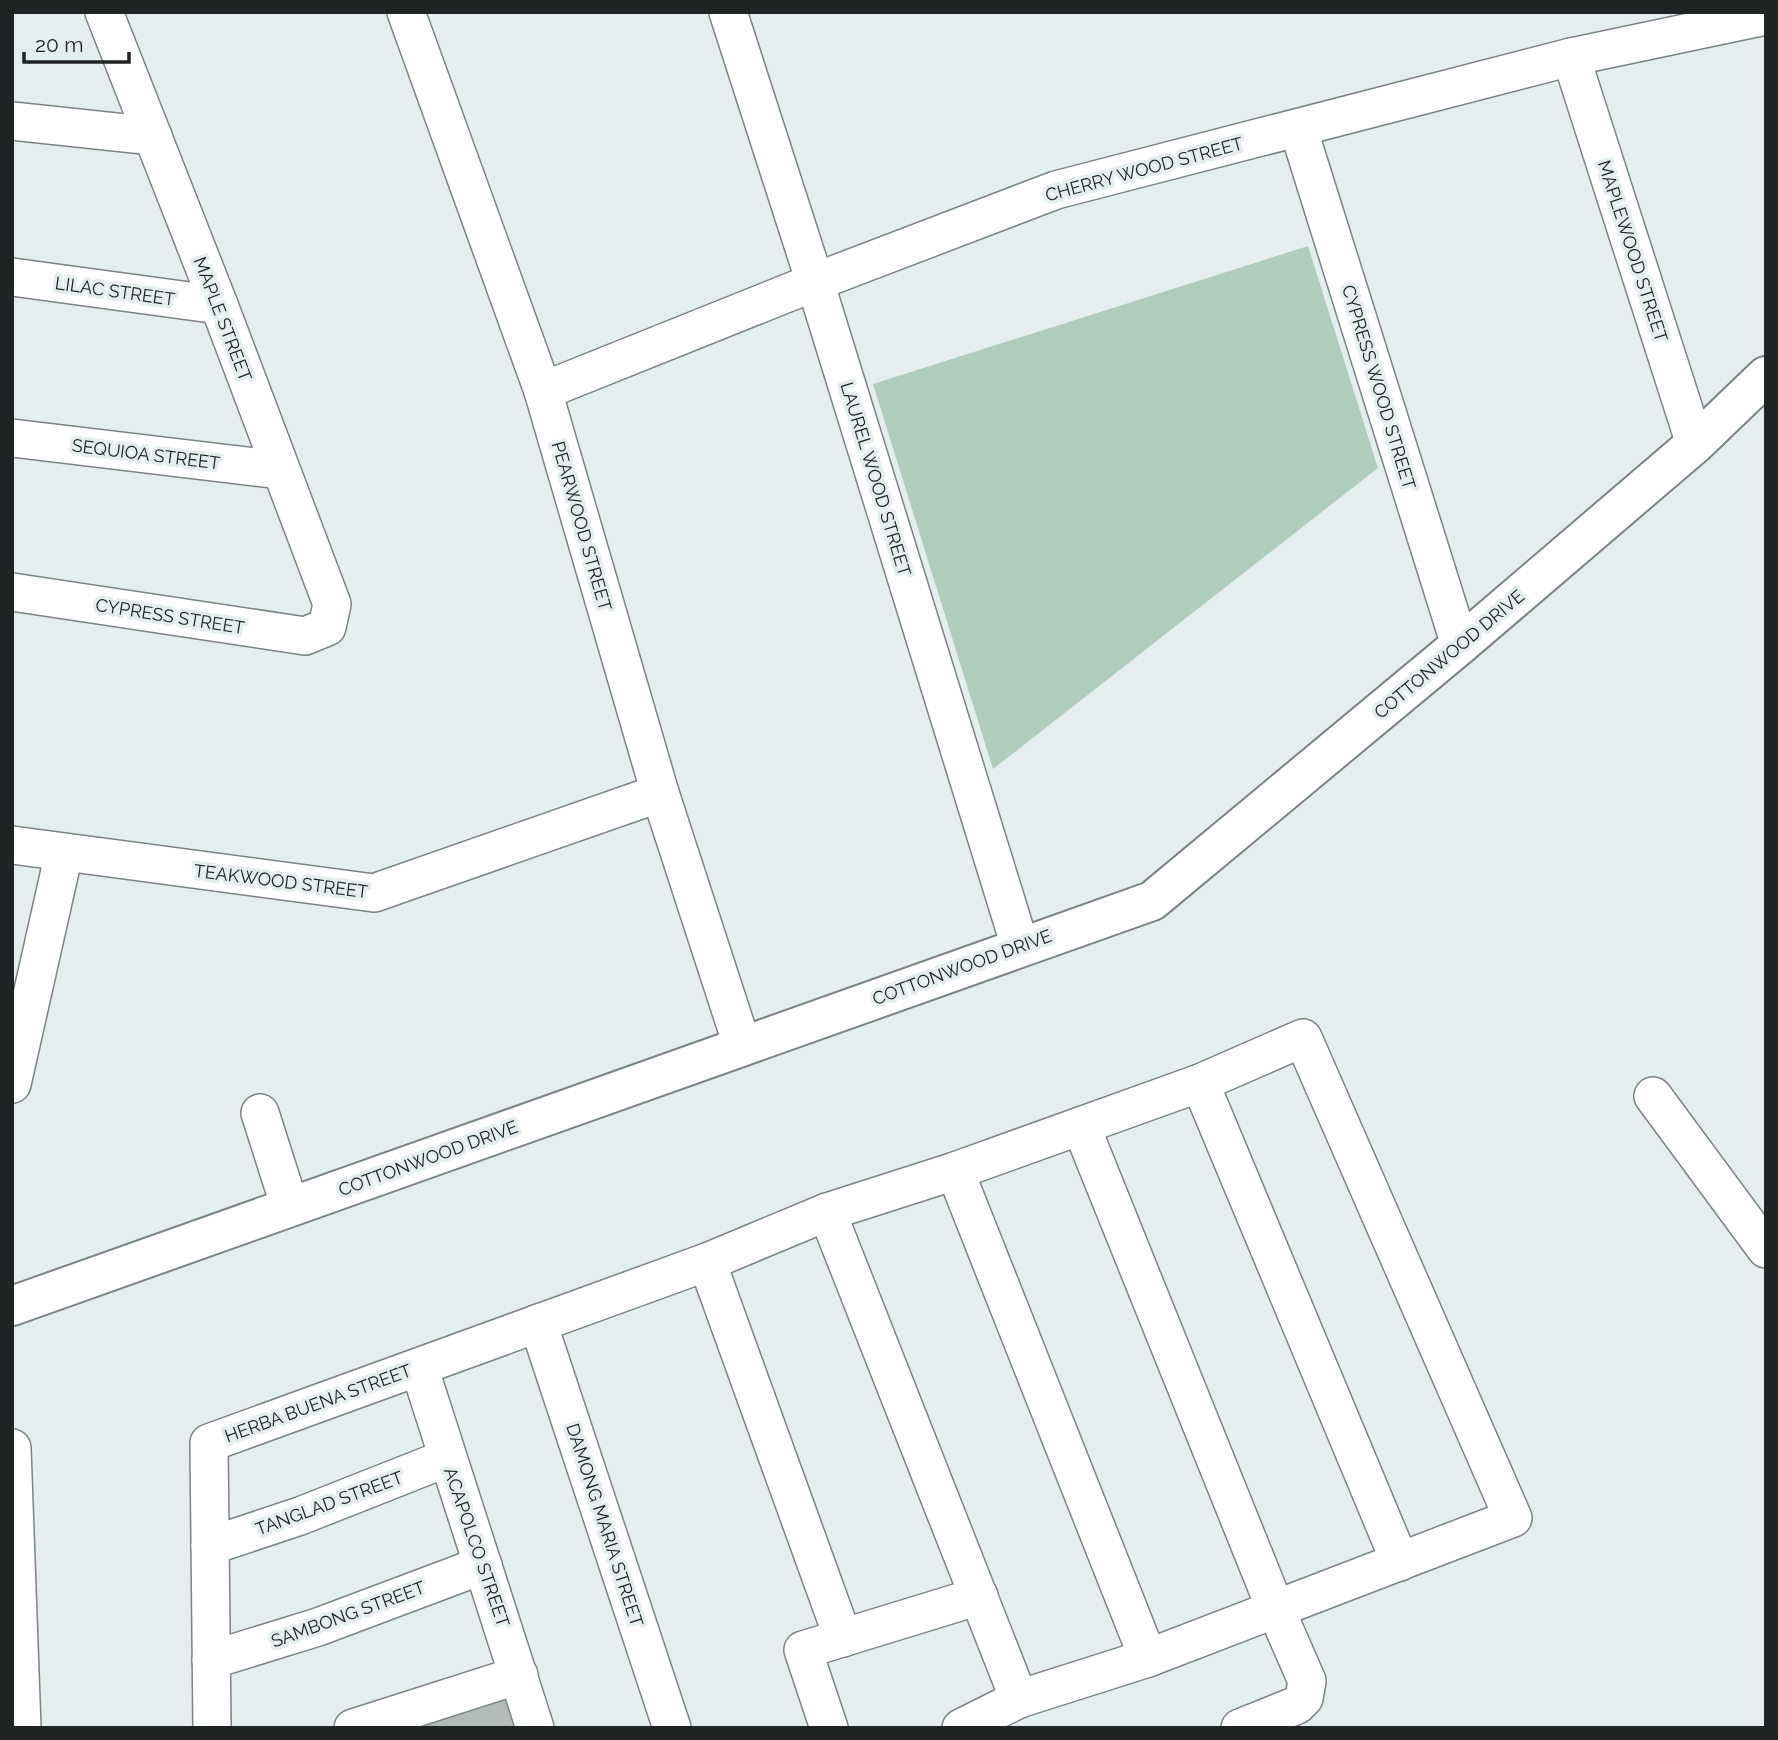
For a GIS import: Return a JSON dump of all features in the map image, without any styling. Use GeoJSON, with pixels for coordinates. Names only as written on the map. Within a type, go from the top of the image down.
{"type":"FeatureCollection","features":[{"type":"Feature","properties":{"kind":"street","name":"MAPLE STREET"},"geometry":{"type":"LineString","coordinates":[[104,12],[332,604],[327,627]]}},
{"type":"Feature","properties":{"kind":"street","name":"PEARWOOD STREET"},"geometry":{"type":"LineString","coordinates":[[406,12],[543,391],[660,793],[743,1045]]}},
{"type":"Feature","properties":{"kind":"street","name":"LAUREL WOOD STREET"},"geometry":{"type":"LineString","coordinates":[[728,12],[815,282],[1020,946]]}},
{"type":"Feature","properties":{"kind":"street","name":"CHERRY WOOD STREET"},"geometry":{"type":"LineString","coordinates":[[543,391],[815,282],[1056,190],[1571,57],[1766,16]]}},
{"type":"Feature","properties":{"kind":"street","name":"MAPLEWOOD STREET"},"geometry":{"type":"LineString","coordinates":[[1571,57],[1695,444]]}},
{"type":"Feature","properties":{"kind":"street"},"geometry":{"type":"LineString","coordinates":[[12,121],[153,136]]}},
{"type":"Feature","properties":{"kind":"street","name":"CYPRESS WOOD STREET"},"geometry":{"type":"LineString","coordinates":[[1298,128],[1460,645]]}},
{"type":"Feature","properties":{"kind":"street","name":"LILAC STREET"},"geometry":{"type":"LineString","coordinates":[[12,277],[219,305]]}},
{"type":"Feature","properties":{"kind":"street","name":"COTTONWOOD DRIVE"},"geometry":{"type":"LineString","coordinates":[[12,1306],[1153,901],[1460,645],[1695,444],[1766,376]]}},
{"type":"Feature","properties":{"kind":"street","name":"SEQUIOA STREET"},"geometry":{"type":"LineString","coordinates":[[12,438],[280,471]]}},
{"type":"Feature","properties":{"kind":"street","name":"CYPRESS STREET"},"geometry":{"type":"LineString","coordinates":[[12,592],[305,636],[327,627]]}},
{"type":"Feature","properties":{"kind":"street","name":"TEAKWOOD STREET"},"geometry":{"type":"LineString","coordinates":[[12,845],[374,893],[660,793]]}},
{"type":"Feature","properties":{"kind":"street"},"geometry":{"type":"LineString","coordinates":[[12,1083],[64,853]]}},
{"type":"Feature","properties":{"kind":"street","name":"HERBA BUENA STREET"},"geometry":{"type":"LineString","coordinates":[[212,1728],[209,1443],[707,1262],[827,1212],[956,1171],[1200,1083],[1303,1038],[1513,1518],[1401,1562]]}},
{"type":"Feature","properties":{"kind":"street"},"geometry":{"type":"LineString","coordinates":[[961,1728],[1019,1699],[1148,1658],[1401,1562],[1200,1083]]}},
{"type":"Feature","properties":{"kind":"street"},"geometry":{"type":"LineString","coordinates":[[1653,1096],[1766,1249]]}},
{"type":"Feature","properties":{"kind":"street"},"geometry":{"type":"LineString","coordinates":[[260,1112],[290,1207]]}},
{"type":"Feature","properties":{"kind":"street"},"geometry":{"type":"LineString","coordinates":[[1081,1126],[1276,1610],[1306,1676],[1306,1691],[1297,1705],[1240,1728]]}},
{"type":"Feature","properties":{"kind":"street"},"geometry":{"type":"LineString","coordinates":[[956,1171],[1148,1658]]}},
{"type":"Feature","properties":{"kind":"street"},"geometry":{"type":"LineString","coordinates":[[827,1212],[1019,1699]]}},
{"type":"Feature","properties":{"kind":"street"},"geometry":{"type":"LineString","coordinates":[[707,1262],[843,1637]]}},
{"type":"Feature","properties":{"kind":"street","name":"DAMONG MARIA STREET"},"geometry":{"type":"LineString","coordinates":[[538,1323],[672,1728]]}},
{"type":"Feature","properties":{"kind":"street","name":"ACAPOLCO STREET"},"geometry":{"type":"LineString","coordinates":[[419,1367],[535,1728]]}},
{"type":"Feature","properties":{"kind":"street"},"geometry":{"type":"LineString","coordinates":[[12,1448],[22,1728],[12,1726]]}},
{"type":"Feature","properties":{"kind":"street","name":"TANGLAD STREET"},"geometry":{"type":"LineString","coordinates":[[210,1546],[300,1516],[447,1458]]}},
{"type":"Feature","properties":{"kind":"street","name":"SAMBONG STREET"},"geometry":{"type":"LineString","coordinates":[[211,1661],[318,1627],[483,1565]]}},
{"type":"Feature","properties":{"kind":"street"},"geometry":{"type":"LineString","coordinates":[[829,1728],[803,1650],[979,1597]]}},
{"type":"Feature","properties":{"kind":"street"},"geometry":{"type":"LineString","coordinates":[[353,1728],[519,1675]]}},
{"type":"Feature","properties":{"kind":"green space"},"geometry":{"type":"Polygon","coordinates":[[[1308,246],[1378,468],[993,769],[873,384],[1308,246]]]}},
{"type":"Feature","properties":{"kind":"building"},"geometry":{"type":"Polygon","coordinates":[[[513,1686],[526,1728],[385,1728],[513,1686]]]}}]}
